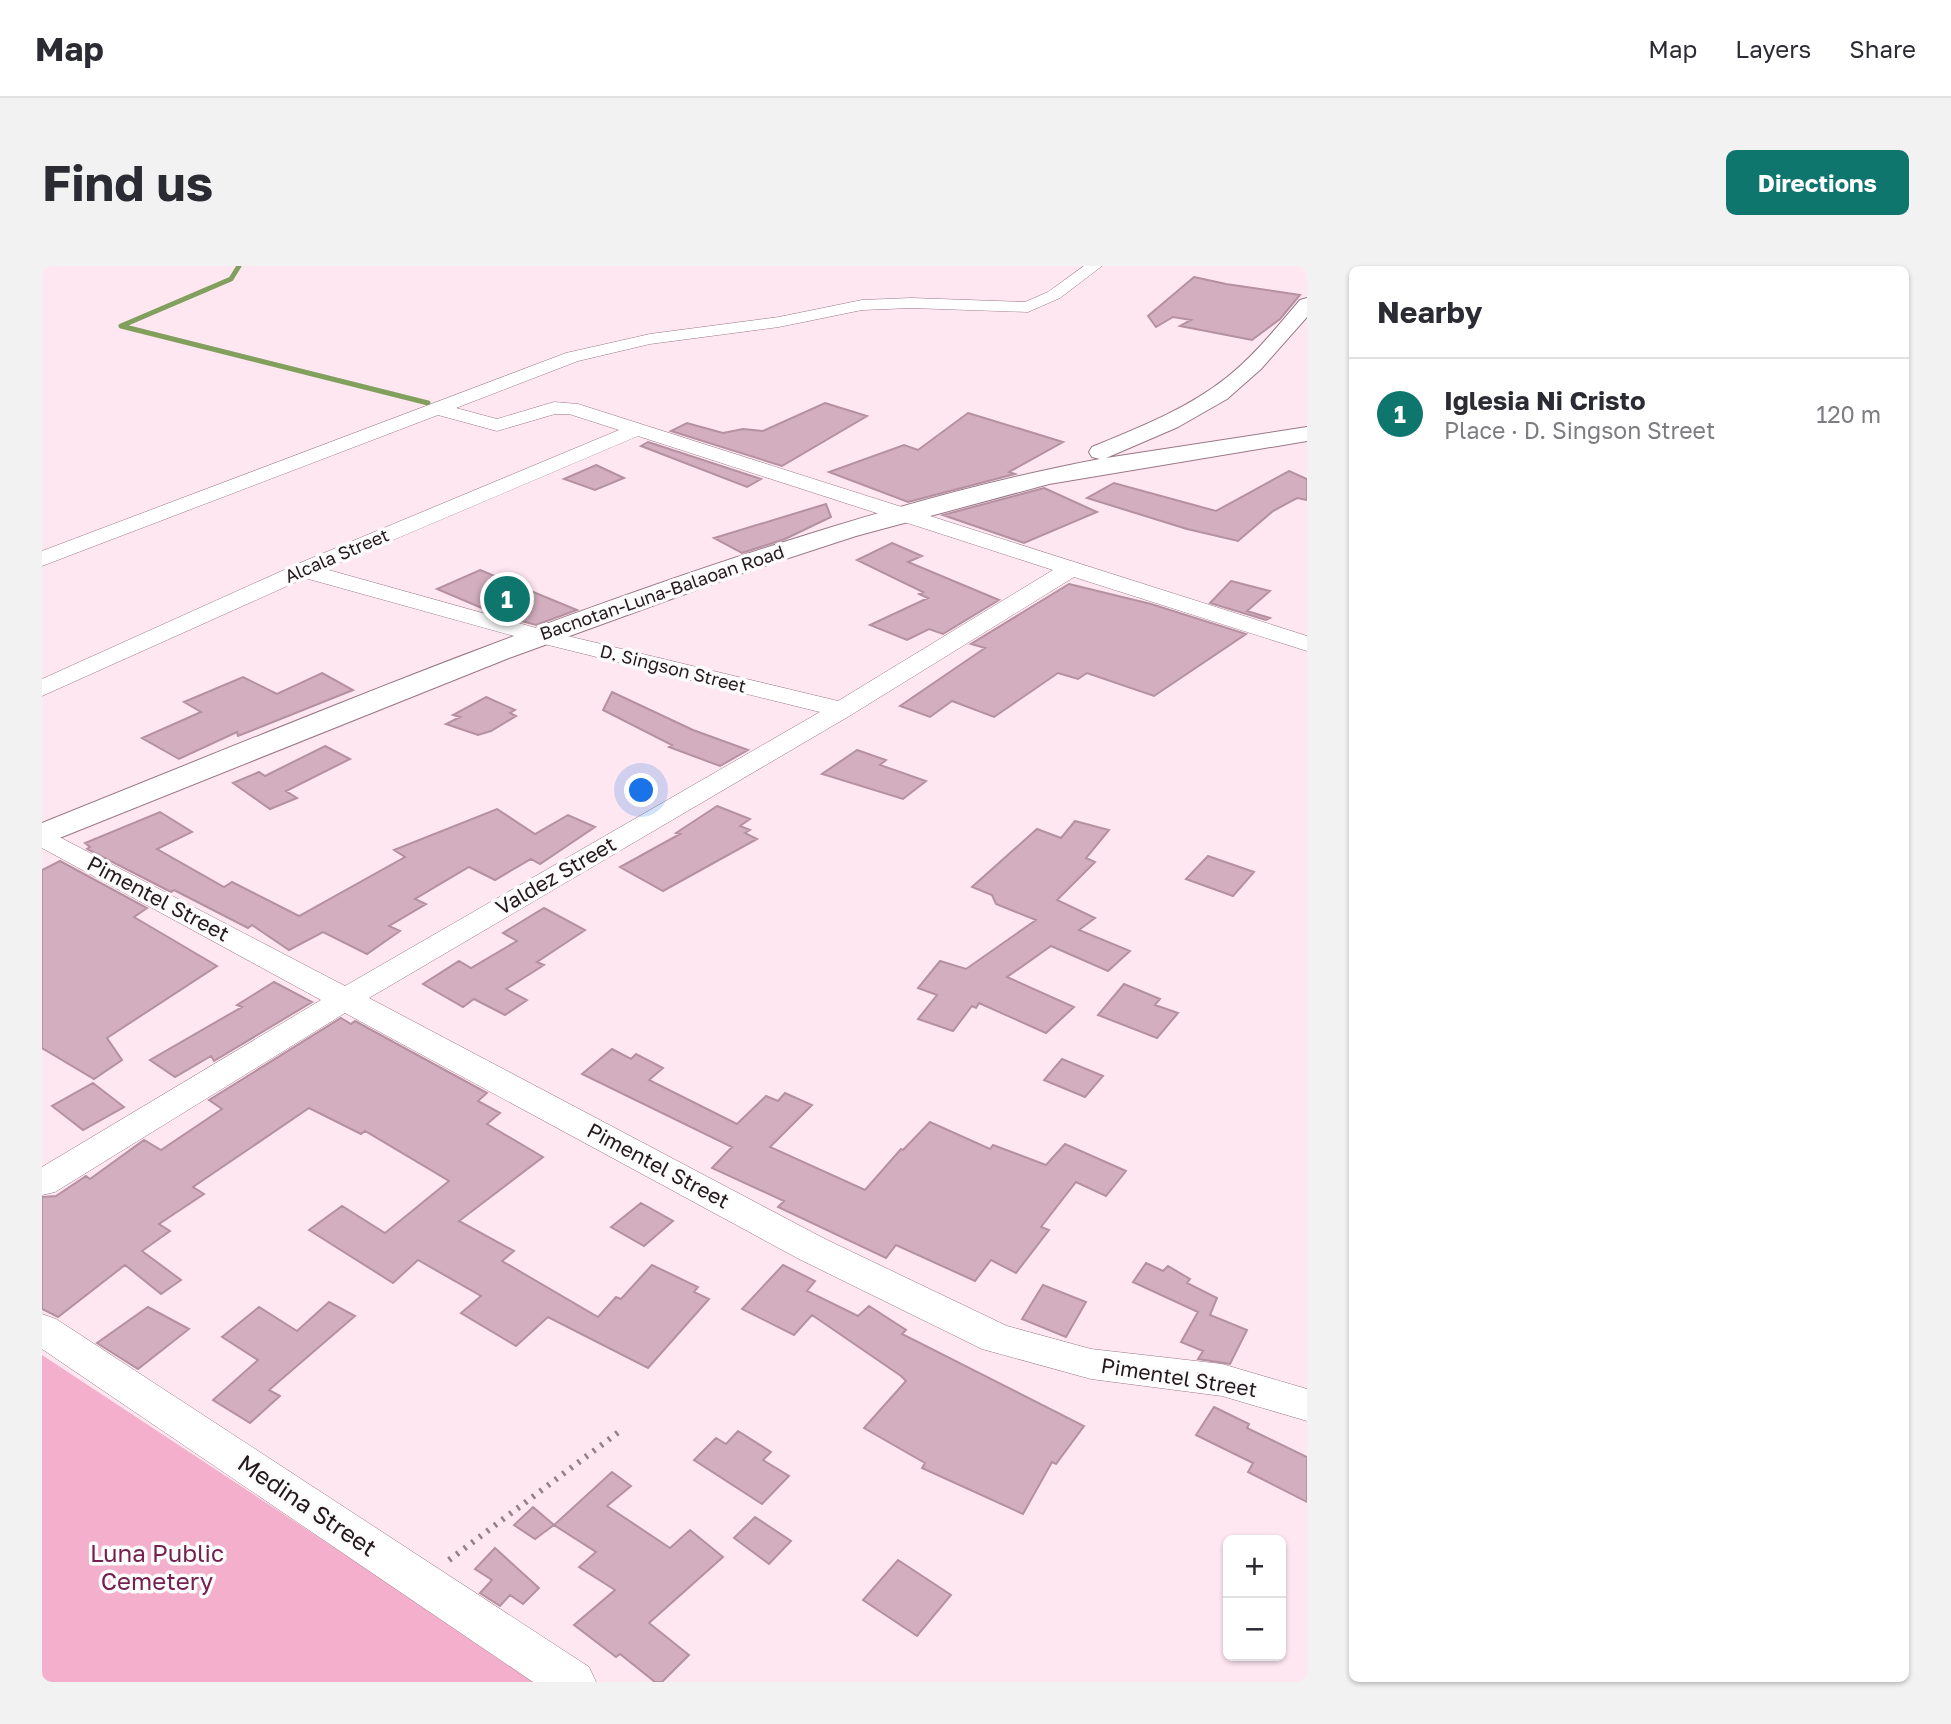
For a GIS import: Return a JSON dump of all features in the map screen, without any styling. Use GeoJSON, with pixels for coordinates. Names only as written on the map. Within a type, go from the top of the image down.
{"type":"FeatureCollection","features":[{"type":"Feature","properties":{"kind":"main road"},"geometry":{"type":"LineString","coordinates":[[1059,475],[1093,456],[1158,428],[1216,396],[1259,359],[1307,304]]}},
{"type":"Feature","properties":{"kind":"main road","name":"Bacnotan-Luna-Balaoan Road"},"geometry":{"type":"LineString","coordinates":[[42,836],[540,636],[773,553],[904,514],[1059,475],[1307,434]]}},
{"type":"Feature","properties":{"kind":"street"},"geometry":{"type":"LineString","coordinates":[[42,559],[572,357],[676,334],[779,322],[862,305],[911,303],[1028,307],[1054,295],[1094,266]]}},
{"type":"Feature","properties":{"kind":"street"},"geometry":{"type":"LineString","coordinates":[[435,408],[497,425],[568,407],[1307,644]]}},
{"type":"Feature","properties":{"kind":"street","name":"Alcala Street"},"geometry":{"type":"LineString","coordinates":[[42,688],[303,570],[635,430]]}},
{"type":"Feature","properties":{"kind":"street","name":"Valdez Street"},"geometry":{"type":"LineString","coordinates":[[42,1183],[345,999],[842,710],[1070,569]]}},
{"type":"Feature","properties":{"kind":"street","name":"D. Singson Street"},"geometry":{"type":"LineString","coordinates":[[303,570],[540,636],[842,710]]}},
{"type":"Feature","properties":{"kind":"street","name":"Pimentel Street"},"geometry":{"type":"LineString","coordinates":[[42,836],[813,1249],[996,1338],[1091,1364],[1222,1380],[1307,1405]]}},
{"type":"Feature","properties":{"kind":"street","name":"Medina Street"},"geometry":{"type":"LineString","coordinates":[[42,1329],[572,1682]]}},
{"type":"Feature","properties":{"kind":"path"},"geometry":{"type":"LineString","coordinates":[[421,1581],[620,1431]]}},
{"type":"Feature","properties":{"kind":"green space","name":"Luna Public Cemetery"},"geometry":{"type":"Polygon","coordinates":[[[42,1355],[538,1682],[42,1682],[42,1355]]]}},
{"type":"Feature","properties":{"kind":"building"},"geometry":{"type":"Polygon","coordinates":[[[1194,277],[1300,295],[1280,319],[1252,340],[1180,326],[1191,320],[1173,317],[1156,327],[1148,316],[1194,277]]]}},
{"type":"Feature","properties":{"kind":"building"},"geometry":{"type":"Polygon","coordinates":[[[825,403],[867,416],[782,466],[671,431],[687,423],[723,433],[743,429],[763,431],[825,403]]]}},
{"type":"Feature","properties":{"kind":"building"},"geometry":{"type":"Polygon","coordinates":[[[968,413],[1063,442],[1009,472],[1015,474],[908,502],[829,472],[904,445],[918,450],[968,413]]]}},
{"type":"Feature","properties":{"kind":"building"},"geometry":{"type":"Polygon","coordinates":[[[648,442],[761,479],[747,487],[641,446],[648,442]]]}},
{"type":"Feature","properties":{"kind":"building"},"geometry":{"type":"Polygon","coordinates":[[[596,465],[624,478],[595,490],[564,479],[596,465]]]}},
{"type":"Feature","properties":{"kind":"building"},"geometry":{"type":"Polygon","coordinates":[[[1289,471],[1307,479],[1307,500],[1297,498],[1273,511],[1238,541],[1187,529],[1087,498],[1114,483],[1216,511],[1289,471]]]}},
{"type":"Feature","properties":{"kind":"building"},"geometry":{"type":"Polygon","coordinates":[[[1044,488],[1097,512],[1024,543],[943,515],[1044,488]]]}},
{"type":"Feature","properties":{"kind":"building"},"geometry":{"type":"Polygon","coordinates":[[[826,504],[831,517],[785,539],[742,553],[714,538],[826,504]]]}},
{"type":"Feature","properties":{"kind":"building"},"geometry":{"type":"Polygon","coordinates":[[[892,543],[922,556],[908,562],[999,600],[943,634],[929,629],[907,640],[870,625],[928,598],[919,594],[923,592],[857,560],[892,543]]]}},
{"type":"Feature","properties":{"kind":"building"},"geometry":{"type":"Polygon","coordinates":[[[480,570],[577,610],[536,625],[496,614],[437,589],[480,570]]]}},
{"type":"Feature","properties":{"kind":"building"},"geometry":{"type":"Polygon","coordinates":[[[1231,581],[1270,591],[1247,611],[1270,618],[1266,620],[1210,603],[1231,581]]]}},
{"type":"Feature","properties":{"kind":"building"},"geometry":{"type":"Polygon","coordinates":[[[1069,584],[1151,604],[1246,634],[1154,696],[1087,673],[1078,679],[1058,673],[994,717],[952,701],[930,717],[900,706],[985,648],[971,644],[1069,584]]]}},
{"type":"Feature","properties":{"kind":"building"},"geometry":{"type":"Polygon","coordinates":[[[322,673],[353,690],[238,736],[237,732],[179,759],[142,738],[201,712],[184,702],[243,677],[277,694],[322,673]]]}},
{"type":"Feature","properties":{"kind":"building"},"geometry":{"type":"Polygon","coordinates":[[[612,692],[693,730],[748,750],[720,766],[669,747],[672,745],[603,710],[612,692]]]}},
{"type":"Feature","properties":{"kind":"building"},"geometry":{"type":"Polygon","coordinates":[[[486,697],[515,710],[510,713],[516,716],[491,731],[478,735],[446,724],[460,717],[453,715],[486,697]]]}},
{"type":"Feature","properties":{"kind":"building"},"geometry":{"type":"Polygon","coordinates":[[[325,746],[350,759],[286,791],[297,798],[270,809],[233,783],[259,772],[265,776],[325,746]]]}},
{"type":"Feature","properties":{"kind":"building"},"geometry":{"type":"Polygon","coordinates":[[[857,750],[886,760],[880,765],[926,781],[903,799],[822,774],[857,750]]]}},
{"type":"Feature","properties":{"kind":"building"},"geometry":{"type":"Polygon","coordinates":[[[717,806],[750,819],[740,826],[750,830],[745,833],[757,839],[663,891],[620,867],[680,834],[676,833],[717,806]]]}},
{"type":"Feature","properties":{"kind":"building"},"geometry":{"type":"Polygon","coordinates":[[[497,809],[535,834],[568,815],[595,827],[540,864],[531,859],[495,880],[469,867],[415,899],[426,904],[389,926],[400,931],[367,954],[323,932],[289,950],[252,925],[248,928],[174,890],[171,892],[87,849],[90,847],[85,843],[160,812],[192,832],[157,849],[224,887],[232,882],[299,916],[405,857],[394,850],[497,809]]]}},
{"type":"Feature","properties":{"kind":"building"},"geometry":{"type":"Polygon","coordinates":[[[1075,821],[1109,830],[1086,858],[1095,862],[1057,900],[1095,918],[1079,930],[1130,951],[1108,971],[1051,946],[1007,977],[1074,1007],[1046,1033],[979,1003],[976,1008],[972,1006],[953,1031],[918,1019],[937,995],[918,988],[940,961],[966,969],[1036,920],[996,904],[992,895],[972,887],[1037,829],[1061,838],[1075,821]]]}},
{"type":"Feature","properties":{"kind":"building"},"geometry":{"type":"Polygon","coordinates":[[[1208,856],[1254,872],[1233,896],[1186,879],[1208,856]]]}},
{"type":"Feature","properties":{"kind":"building"},"geometry":{"type":"Polygon","coordinates":[[[60,861],[147,908],[134,917],[217,966],[107,1038],[122,1060],[94,1079],[42,1048],[42,870],[60,861]]]}},
{"type":"Feature","properties":{"kind":"building"},"geometry":{"type":"Polygon","coordinates":[[[544,908],[585,930],[537,962],[544,965],[506,989],[527,1000],[505,1015],[474,999],[463,1007],[423,984],[459,961],[471,968],[517,941],[503,933],[544,908]]]}},
{"type":"Feature","properties":{"kind":"building"},"geometry":{"type":"Polygon","coordinates":[[[274,982],[312,1002],[214,1061],[211,1056],[175,1077],[150,1060],[242,1007],[237,1005],[274,982]]]}},
{"type":"Feature","properties":{"kind":"building"},"geometry":{"type":"Polygon","coordinates":[[[1124,984],[1160,999],[1155,1005],[1178,1013],[1157,1038],[1098,1015],[1124,984]]]}},
{"type":"Feature","properties":{"kind":"building"},"geometry":{"type":"Polygon","coordinates":[[[341,1018],[351,1024],[355,1021],[487,1093],[478,1101],[500,1113],[487,1124],[543,1157],[459,1221],[514,1251],[502,1261],[598,1317],[616,1297],[621,1299],[652,1265],[698,1287],[694,1292],[709,1299],[648,1368],[548,1317],[516,1346],[461,1313],[481,1296],[418,1260],[393,1283],[309,1230],[342,1206],[385,1233],[449,1181],[365,1131],[361,1134],[309,1108],[193,1187],[204,1194],[159,1224],[170,1231],[142,1251],[181,1280],[161,1294],[125,1265],[58,1317],[42,1309],[42,1197],[56,1196],[86,1176],[90,1179],[144,1140],[161,1150],[222,1109],[209,1100],[341,1018]]]}},
{"type":"Feature","properties":{"kind":"building"},"geometry":{"type":"Polygon","coordinates":[[[612,1049],[631,1059],[636,1054],[663,1068],[649,1080],[737,1124],[766,1096],[778,1101],[785,1093],[812,1105],[770,1147],[865,1190],[901,1149],[930,1122],[990,1149],[993,1145],[1046,1165],[1065,1144],[1126,1171],[1106,1196],[1076,1182],[1041,1227],[1049,1230],[1016,1273],[991,1260],[975,1281],[896,1245],[886,1258],[778,1207],[784,1201],[712,1168],[732,1147],[582,1074],[612,1049]]]}},
{"type":"Feature","properties":{"kind":"building"},"geometry":{"type":"Polygon","coordinates":[[[1062,1059],[1103,1076],[1085,1097],[1044,1080],[1062,1059]]]}},
{"type":"Feature","properties":{"kind":"building"},"geometry":{"type":"Polygon","coordinates":[[[93,1083],[124,1107],[83,1130],[52,1106],[93,1083]]]}},
{"type":"Feature","properties":{"kind":"building"},"geometry":{"type":"Polygon","coordinates":[[[641,1203],[673,1221],[644,1246],[611,1227],[641,1203]]]}},
{"type":"Feature","properties":{"kind":"building"},"geometry":{"type":"Polygon","coordinates":[[[1146,1263],[1163,1271],[1168,1266],[1190,1279],[1187,1283],[1217,1298],[1210,1315],[1247,1330],[1230,1364],[1198,1359],[1203,1351],[1181,1342],[1198,1312],[1133,1282],[1146,1263]]]}},
{"type":"Feature","properties":{"kind":"building"},"geometry":{"type":"Polygon","coordinates":[[[783,1265],[815,1281],[807,1291],[858,1316],[869,1306],[906,1330],[902,1334],[1084,1426],[1056,1464],[1052,1462],[1023,1514],[922,1468],[925,1463],[864,1428],[906,1381],[901,1376],[812,1315],[794,1335],[742,1309],[783,1265]]]}},
{"type":"Feature","properties":{"kind":"building"},"geometry":{"type":"Polygon","coordinates":[[[1043,1285],[1086,1302],[1066,1337],[1022,1319],[1043,1285]]]}},
{"type":"Feature","properties":{"kind":"building"},"geometry":{"type":"Polygon","coordinates":[[[329,1302],[355,1316],[269,1390],[280,1396],[250,1423],[213,1400],[258,1360],[222,1337],[259,1307],[297,1331],[329,1302]]]}},
{"type":"Feature","properties":{"kind":"building"},"geometry":{"type":"Polygon","coordinates":[[[148,1307],[189,1329],[138,1369],[97,1343],[148,1307]]]}},
{"type":"Feature","properties":{"kind":"building"},"geometry":{"type":"Polygon","coordinates":[[[1214,1407],[1249,1424],[1247,1428],[1307,1457],[1307,1502],[1248,1472],[1253,1463],[1196,1435],[1214,1407]]]}},
{"type":"Feature","properties":{"kind":"building"},"geometry":{"type":"Polygon","coordinates":[[[738,1431],[771,1452],[763,1460],[789,1476],[762,1504],[694,1460],[716,1438],[726,1444],[738,1431]]]}},
{"type":"Feature","properties":{"kind":"building"},"geometry":{"type":"Polygon","coordinates":[[[612,1472],[631,1486],[607,1506],[670,1548],[690,1530],[723,1557],[649,1623],[689,1655],[662,1682],[655,1682],[620,1654],[616,1657],[574,1625],[615,1590],[579,1567],[596,1552],[554,1525],[612,1472]]]}},
{"type":"Feature","properties":{"kind":"building"},"geometry":{"type":"Polygon","coordinates":[[[533,1507],[554,1525],[535,1539],[514,1525],[533,1507]]]}},
{"type":"Feature","properties":{"kind":"building"},"geometry":{"type":"Polygon","coordinates":[[[755,1517],[791,1541],[769,1564],[734,1538],[755,1517]]]}},
{"type":"Feature","properties":{"kind":"building"},"geometry":{"type":"Polygon","coordinates":[[[495,1548],[539,1588],[523,1604],[510,1595],[500,1606],[480,1593],[492,1580],[475,1569],[495,1548]]]}},
{"type":"Feature","properties":{"kind":"building"},"geometry":{"type":"Polygon","coordinates":[[[898,1560],[951,1595],[917,1636],[863,1600],[898,1560]]]}},
{"type":"Feature","properties":{"kind":"waterway"},"geometry":{"type":"LineString","coordinates":[[239,266],[231,279],[121,326],[428,403]]}},
{"type":"Feature","properties":{"kind":"place","name":"Iglesia Ni Cristo"},"geometry":{"type":"Point","coordinates":[507,599]}}]}
